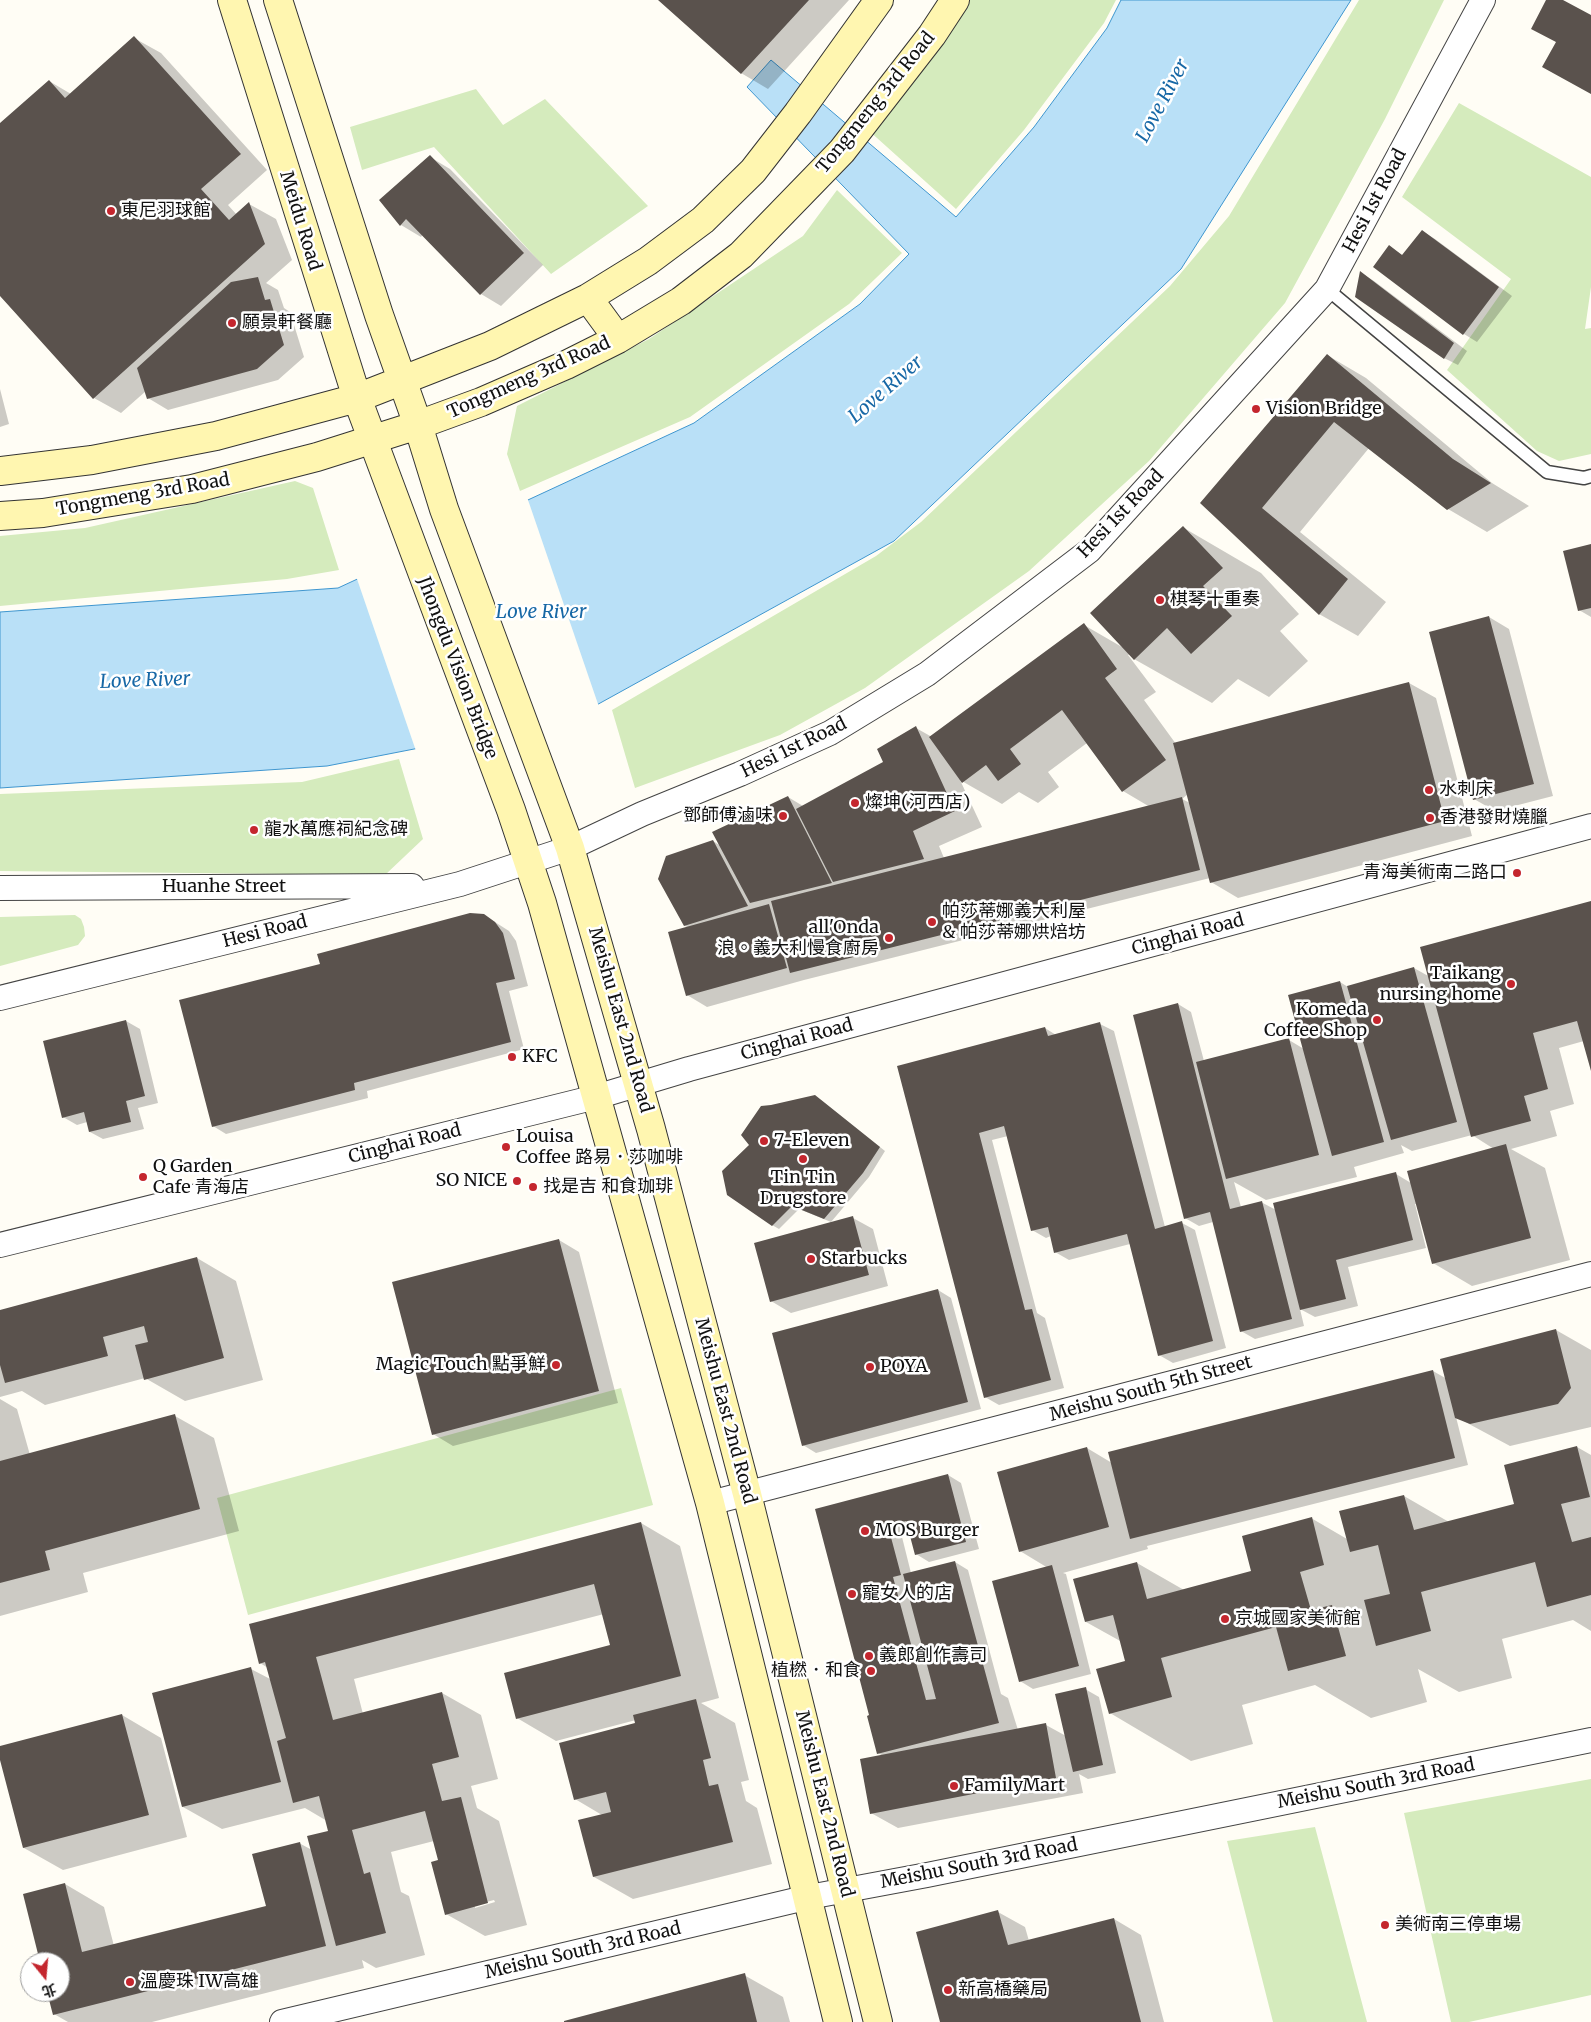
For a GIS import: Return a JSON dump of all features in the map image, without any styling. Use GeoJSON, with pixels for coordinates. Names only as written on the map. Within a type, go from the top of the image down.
{"type":"FeatureCollection","features":[{"type":"Feature","properties":{"kind":"street","name":"Meidu Road"},"geometry":{"type":"LineString","coordinates":[[232,0],[357,398],[373,440]]}},
{"type":"Feature","properties":{"kind":"street"},"geometry":{"type":"LineString","coordinates":[[278,0],[401,381],[418,425]]}},
{"type":"Feature","properties":{"kind":"street"},"geometry":{"type":"LineString","coordinates":[[0,471],[92,460],[216,436],[357,398],[490,346],[588,298],[648,261],[703,220],[753,171],[798,113],[879,0]]}},
{"type":"Feature","properties":{"kind":"street","name":"Tongmeng 3rd Road"},"geometry":{"type":"LineString","coordinates":[[0,516],[43,513],[192,489],[316,457],[418,425],[490,398],[566,365],[618,339],[681,301],[741,255],[842,151],[932,35],[954,0]]}},
{"type":"Feature","properties":{"kind":"street","name":"Hesi 1st Road"},"geometry":{"type":"LineString","coordinates":[[529,862],[570,848],[642,814],[740,774],[830,733],[927,674],[1089,551],[1328,289],[1483,0]]}},
{"type":"Feature","properties":{"kind":"street"},"geometry":{"type":"LineString","coordinates":[[588,298],[618,339]]}},
{"type":"Feature","properties":{"kind":"street","name":"Meishu East 2nd Road"},"geometry":{"type":"LineString","coordinates":[[418,425],[444,509],[570,848],[639,1083],[747,1494],[878,2022]]}},
{"type":"Feature","properties":{"kind":"street","name":"Jhongdu Vision Bridge"},"geometry":{"type":"LineString","coordinates":[[373,440],[514,819]]}},
{"type":"Feature","properties":{"kind":"street","name":"Meishu East 2nd Road"},"geometry":{"type":"LineString","coordinates":[[514,819],[529,862],[710,1504],[809,1896],[838,2022]]}},
{"type":"Feature","properties":{"kind":"street","name":"Cinghai Road"},"geometry":{"type":"LineString","coordinates":[[0,1245],[596,1097],[639,1083],[1591,826]]}},
{"type":"Feature","properties":{"kind":"street","name":"Hesi Road"},"geometry":{"type":"LineString","coordinates":[[0,998],[477,879],[529,862]]}},
{"type":"Feature","properties":{"kind":"street","name":"Huanhe Street"},"geometry":{"type":"LineString","coordinates":[[0,888],[449,886]]}},
{"type":"Feature","properties":{"kind":"street","name":"Meishu South 5th Street"},"geometry":{"type":"LineString","coordinates":[[710,1504],[1591,1274]]}},
{"type":"Feature","properties":{"kind":"street","name":"Meishu South 3rd Road"},"geometry":{"type":"LineString","coordinates":[[291,2021],[809,1896],[927,1875],[1591,1740]]}},
{"type":"Feature","properties":{"kind":"lane"},"geometry":{"type":"LineString","coordinates":[[1328,289],[1548,472],[1584,478],[1591,476]]}},
{"type":"Feature","properties":{"kind":"green space"},"geometry":{"type":"Polygon","coordinates":[[[959,0],[1116,0],[1104,23],[1024,130],[956,209],[867,129],[959,0]]]}},
{"type":"Feature","properties":{"kind":"green space"},"geometry":{"type":"Polygon","coordinates":[[[1359,0],[1444,0],[1385,119],[1285,303],[1149,461],[1029,571],[865,688],[780,735],[635,788],[612,710],[876,556],[921,522],[1170,286],[1229,216],[1359,0]]]}},
{"type":"Feature","properties":{"kind":"green space"},"geometry":{"type":"Polygon","coordinates":[[[476,89],[503,125],[545,99],[648,206],[551,274],[434,147],[362,170],[350,127],[476,89]]]}},
{"type":"Feature","properties":{"kind":"green space"},"geometry":{"type":"Polygon","coordinates":[[[1459,103],[1591,177],[1591,287],[1585,329],[1591,328],[1591,454],[1559,461],[1537,451],[1447,370],[1511,279],[1402,197],[1459,103]]]}},
{"type":"Feature","properties":{"kind":"green space"},"geometry":{"type":"Polygon","coordinates":[[[837,190],[902,253],[849,304],[690,417],[520,491],[507,454],[517,406],[649,339],[803,236],[837,190]]]}},
{"type":"Feature","properties":{"kind":"green space"},"geometry":{"type":"Polygon","coordinates":[[[295,481],[313,488],[339,570],[287,579],[0,606],[0,536],[85,528],[295,481]]]}},
{"type":"Feature","properties":{"kind":"green space"},"geometry":{"type":"Polygon","coordinates":[[[399,759],[423,839],[385,875],[0,871],[0,794],[302,782],[399,759]]]}},
{"type":"Feature","properties":{"kind":"green space"},"geometry":{"type":"Polygon","coordinates":[[[75,915],[81,919],[85,936],[78,945],[0,966],[0,917],[75,915]]]}},
{"type":"Feature","properties":{"kind":"green space"},"geometry":{"type":"Polygon","coordinates":[[[621,1388],[653,1505],[248,1615],[217,1498],[621,1388]]]}},
{"type":"Feature","properties":{"kind":"green space"},"geometry":{"type":"Polygon","coordinates":[[[1591,1779],[1591,1995],[1469,2022],[1451,2022],[1404,1813],[1591,1779]]]}},
{"type":"Feature","properties":{"kind":"green space"},"geometry":{"type":"Polygon","coordinates":[[[1315,1827],[1367,2022],[1273,2022],[1227,1841],[1315,1827]]]}},
{"type":"Feature","properties":{"kind":"water","name":"Love River"},"geometry":{"type":"Polygon","coordinates":[[[1121,0],[1351,0],[1181,269],[894,541],[573,718],[327,766],[0,788],[0,612],[338,588],[694,423],[860,304],[909,254],[747,87],[771,60],[956,217],[1034,127],[1107,28],[1121,0]]]}},
{"type":"Feature","properties":{"kind":"pier"},"geometry":{"type":"Polygon","coordinates":[[[527,497],[599,707],[574,721],[416,751],[356,576],[527,497]]]}},
{"type":"Feature","properties":{"kind":"building"},"geometry":{"type":"Polygon","coordinates":[[[658,0],[809,0],[741,74],[658,0]]]}},
{"type":"Feature","properties":{"kind":"building"},"geometry":{"type":"Polygon","coordinates":[[[1546,0],[1563,0],[1591,15],[1591,94],[1542,67],[1556,42],[1531,29],[1546,0]]]}},
{"type":"Feature","properties":{"kind":"building","name":"東尼羽球館"},"geometry":{"type":"Polygon","coordinates":[[[134,36],[241,154],[201,189],[229,220],[249,202],[265,244],[93,399],[0,296],[0,123],[49,80],[65,98],[134,36]]]}},
{"type":"Feature","properties":{"kind":"building"},"geometry":{"type":"Polygon","coordinates":[[[430,155],[524,253],[480,295],[406,219],[400,226],[379,200],[430,155]]]}},
{"type":"Feature","properties":{"kind":"building"},"geometry":{"type":"Polygon","coordinates":[[[1422,230],[1499,287],[1463,335],[1373,267],[1389,245],[1402,255],[1422,230]]]}},
{"type":"Feature","properties":{"kind":"building"},"geometry":{"type":"Polygon","coordinates":[[[1360,271],[1454,343],[1444,359],[1355,297],[1360,271]]]}},
{"type":"Feature","properties":{"kind":"building","name":"願景軒餐廳"},"geometry":{"type":"Polygon","coordinates":[[[258,277],[265,300],[270,299],[284,345],[257,369],[147,399],[137,368],[231,282],[258,277]]]}},
{"type":"Feature","properties":{"kind":"building"},"geometry":{"type":"Polygon","coordinates":[[[1327,354],[1453,459],[1491,483],[1447,510],[1334,422],[1262,508],[1348,579],[1319,615],[1200,503],[1327,354]]]}},
{"type":"Feature","properties":{"kind":"building","name":"棋琴十重奏"},"geometry":{"type":"Polygon","coordinates":[[[1183,526],[1223,568],[1203,586],[1232,616],[1191,654],[1167,628],[1134,660],[1090,613],[1183,526]]]}},
{"type":"Feature","properties":{"kind":"building"},"geometry":{"type":"Polygon","coordinates":[[[1591,544],[1591,608],[1578,611],[1563,551],[1591,544]]]}},
{"type":"Feature","properties":{"kind":"building"},"geometry":{"type":"Polygon","coordinates":[[[1489,616],[1534,784],[1473,800],[1429,632],[1489,616]]]}},
{"type":"Feature","properties":{"kind":"building"},"geometry":{"type":"Polygon","coordinates":[[[1084,623],[1117,669],[1105,678],[1166,760],[1122,792],[1062,710],[1010,749],[1021,764],[998,781],[986,765],[962,783],[929,737],[1084,623]]]}},
{"type":"Feature","properties":{"kind":"building"},"geometry":{"type":"Polygon","coordinates":[[[1409,682],[1445,821],[1210,883],[1173,743],[1409,682]]]}},
{"type":"Feature","properties":{"kind":"building"},"geometry":{"type":"Polygon","coordinates":[[[916,726],[955,811],[913,831],[924,859],[833,882],[796,809],[883,762],[877,749],[916,726]]]}},
{"type":"Feature","properties":{"kind":"building"},"geometry":{"type":"Polygon","coordinates":[[[788,796],[832,883],[750,903],[712,832],[788,796]]]}},
{"type":"Feature","properties":{"kind":"building"},"geometry":{"type":"Polygon","coordinates":[[[1182,797],[1200,870],[790,973],[771,901],[1182,797]]]}},
{"type":"Feature","properties":{"kind":"building"},"geometry":{"type":"Polygon","coordinates":[[[713,840],[748,906],[684,926],[658,879],[666,856],[713,840]]]}},
{"type":"Feature","properties":{"kind":"building","name":"Taikang nursing home"},"geometry":{"type":"Polygon","coordinates":[[[1591,901],[1591,1071],[1577,1021],[1533,1033],[1548,1089],[1524,1096],[1531,1121],[1471,1137],[1420,947],[1591,901]]]}},
{"type":"Feature","properties":{"kind":"building"},"geometry":{"type":"Polygon","coordinates":[[[769,904],[787,968],[686,996],[668,932],[769,904]]]}},
{"type":"Feature","properties":{"kind":"building"},"geometry":{"type":"Polygon","coordinates":[[[470,913],[484,914],[495,922],[503,933],[515,979],[496,983],[511,1042],[354,1083],[355,1090],[212,1127],[179,1000],[320,964],[317,954],[470,913]]]}},
{"type":"Feature","properties":{"kind":"building"},"geometry":{"type":"Polygon","coordinates":[[[1414,967],[1457,1122],[1391,1140],[1347,986],[1414,967]]]}},
{"type":"Feature","properties":{"kind":"building"},"geometry":{"type":"Polygon","coordinates":[[[1340,981],[1384,1142],[1332,1156],[1288,995],[1340,981]]]}},
{"type":"Feature","properties":{"kind":"building"},"geometry":{"type":"Polygon","coordinates":[[[1178,1003],[1230,1209],[1262,1201],[1292,1319],[1240,1332],[1210,1212],[1184,1219],[1133,1015],[1178,1003]]]}},
{"type":"Feature","properties":{"kind":"building"},"geometry":{"type":"Polygon","coordinates":[[[126,1020],[145,1096],[126,1101],[131,1122],[89,1132],[84,1112],[62,1118],[43,1041],[126,1020]]]}},
{"type":"Feature","properties":{"kind":"building"},"geometry":{"type":"Polygon","coordinates":[[[1100,1022],[1155,1229],[1182,1221],[1213,1341],[1158,1356],[1127,1234],[1054,1253],[1048,1227],[1031,1231],[1004,1126],[979,1133],[1025,1310],[1032,1309],[1051,1380],[984,1398],[897,1066],[1045,1027],[1048,1036],[1100,1022]]]}},
{"type":"Feature","properties":{"kind":"building"},"geometry":{"type":"Polygon","coordinates":[[[1289,1038],[1319,1155],[1226,1179],[1196,1062],[1289,1038]]]}},
{"type":"Feature","properties":{"kind":"building","name":"Tin Tin Drugstore"},"geometry":{"type":"Polygon","coordinates":[[[815,1095],[880,1147],[863,1173],[824,1219],[792,1206],[772,1226],[727,1195],[722,1171],[749,1145],[741,1135],[761,1106],[815,1095]]]}},
{"type":"Feature","properties":{"kind":"building"},"geometry":{"type":"Polygon","coordinates":[[[1506,1144],[1531,1238],[1432,1264],[1407,1171],[1506,1144]]]}},
{"type":"Feature","properties":{"kind":"building"},"geometry":{"type":"Polygon","coordinates":[[[1396,1172],[1413,1240],[1336,1260],[1346,1299],[1300,1310],[1273,1203],[1396,1172]]]}},
{"type":"Feature","properties":{"kind":"building","name":"Starbucks"},"geometry":{"type":"Polygon","coordinates":[[[853,1216],[869,1275],[770,1302],[754,1243],[853,1216]]]}},
{"type":"Feature","properties":{"kind":"building"},"geometry":{"type":"Polygon","coordinates":[[[559,1239],[599,1391],[432,1435],[392,1282],[559,1239]]]}},
{"type":"Feature","properties":{"kind":"building"},"geometry":{"type":"Polygon","coordinates":[[[197,1257],[224,1358],[144,1380],[135,1345],[148,1342],[144,1326],[103,1337],[108,1356],[5,1383],[0,1365],[0,1310],[197,1257]]]}},
{"type":"Feature","properties":{"kind":"building","name":"POYA"},"geometry":{"type":"Polygon","coordinates":[[[938,1289],[968,1402],[802,1446],[772,1333],[938,1289]]]}},
{"type":"Feature","properties":{"kind":"building"},"geometry":{"type":"Polygon","coordinates":[[[1556,1329],[1571,1388],[1558,1404],[1470,1424],[1455,1418],[1440,1359],[1556,1329]]]}},
{"type":"Feature","properties":{"kind":"building"},"geometry":{"type":"Polygon","coordinates":[[[1433,1370],[1455,1458],[1130,1539],[1108,1452],[1433,1370]]]}},
{"type":"Feature","properties":{"kind":"building"},"geometry":{"type":"Polygon","coordinates":[[[175,1414],[200,1509],[45,1551],[50,1570],[0,1583],[0,1461],[175,1414]]]}},
{"type":"Feature","properties":{"kind":"building","name":"京城國家美術館"},"geometry":{"type":"Polygon","coordinates":[[[1577,1446],[1590,1497],[1561,1504],[1572,1542],[1591,1537],[1591,1595],[1547,1607],[1535,1562],[1421,1592],[1431,1631],[1376,1646],[1364,1600],[1390,1594],[1378,1545],[1350,1552],[1339,1511],[1404,1495],[1414,1530],[1514,1504],[1504,1465],[1577,1446]]]}},
{"type":"Feature","properties":{"kind":"building"},"geometry":{"type":"Polygon","coordinates":[[[1087,1447],[1109,1527],[1019,1552],[997,1472],[1087,1447]]]}},
{"type":"Feature","properties":{"kind":"building"},"geometry":{"type":"Polygon","coordinates":[[[948,1474],[966,1542],[915,1555],[906,1521],[888,1526],[901,1575],[893,1577],[926,1700],[936,1699],[903,1574],[955,1561],[999,1723],[877,1754],[867,1716],[869,1715],[815,1509],[948,1474]]]}},
{"type":"Feature","properties":{"kind":"building","name":"京城國家美術館"},"geometry":{"type":"Polygon","coordinates":[[[1312,1517],[1324,1565],[1300,1572],[1311,1610],[1332,1605],[1346,1656],[1288,1671],[1276,1627],[1161,1658],[1172,1697],[1109,1714],[1096,1669],[1125,1661],[1113,1615],[1085,1622],[1073,1579],[1137,1562],[1147,1599],[1251,1571],[1242,1536],[1312,1517]]]}},
{"type":"Feature","properties":{"kind":"building"},"geometry":{"type":"Polygon","coordinates":[[[641,1522],[681,1676],[516,1719],[504,1673],[610,1645],[594,1584],[316,1657],[333,1720],[442,1692],[459,1757],[432,1764],[442,1801],[461,1797],[488,1903],[445,1915],[431,1862],[438,1860],[425,1811],[352,1830],[364,1874],[370,1872],[386,1933],[336,1946],[307,1836],[328,1831],[319,1796],[293,1803],[277,1741],[286,1738],[265,1662],[259,1664],[249,1624],[641,1522]]]}},
{"type":"Feature","properties":{"kind":"building"},"geometry":{"type":"Polygon","coordinates":[[[1052,1565],[1079,1666],[1019,1682],[992,1581],[1052,1565]]]}},
{"type":"Feature","properties":{"kind":"building"},"geometry":{"type":"Polygon","coordinates":[[[251,1667],[281,1782],[182,1807],[152,1693],[251,1667]]]}},
{"type":"Feature","properties":{"kind":"building"},"geometry":{"type":"Polygon","coordinates":[[[1086,1687],[1103,1765],[1073,1772],[1055,1694],[1086,1687]]]}},
{"type":"Feature","properties":{"kind":"building"},"geometry":{"type":"Polygon","coordinates":[[[696,1699],[711,1758],[703,1760],[709,1786],[718,1784],[733,1842],[593,1877],[578,1820],[611,1812],[606,1792],[574,1800],[559,1743],[635,1723],[633,1715],[696,1699]]]}},
{"type":"Feature","properties":{"kind":"building"},"geometry":{"type":"Polygon","coordinates":[[[122,1714],[149,1815],[23,1848],[0,1760],[0,1746],[122,1714]]]}},
{"type":"Feature","properties":{"kind":"building"},"geometry":{"type":"Polygon","coordinates":[[[1046,1723],[1056,1778],[870,1814],[860,1759],[1046,1723]]]}},
{"type":"Feature","properties":{"kind":"building"},"geometry":{"type":"Polygon","coordinates":[[[300,1842],[326,1946],[53,2015],[50,2002],[70,2002],[70,1952],[38,1952],[23,1894],[65,1883],[82,1952],[266,1906],[252,1854],[300,1842]]]}},
{"type":"Feature","properties":{"kind":"building"},"geometry":{"type":"Polygon","coordinates":[[[998,1910],[1008,1945],[1114,1918],[1141,2022],[940,2022],[916,1932],[998,1910]]]}},
{"type":"Feature","properties":{"kind":"building"},"geometry":{"type":"Polygon","coordinates":[[[745,1973],[757,2022],[564,2022],[564,2021],[745,1973]]]}},
{"type":"Feature","properties":{"kind":"place","name":"東尼羽球館"},"geometry":{"type":"Point","coordinates":[111,211]}},
{"type":"Feature","properties":{"kind":"place","name":"願景軒餐廳"},"geometry":{"type":"Point","coordinates":[232,323]}},
{"type":"Feature","properties":{"kind":"place","name":"Vision Bridge"},"geometry":{"type":"Point","coordinates":[1256,409]}},
{"type":"Feature","properties":{"kind":"place","name":"棋琴十重奏"},"geometry":{"type":"Point","coordinates":[1160,600]}},
{"type":"Feature","properties":{"kind":"place","name":"水刺床"},"geometry":{"type":"Point","coordinates":[1429,790]}},
{"type":"Feature","properties":{"kind":"place","name":"燦坤(河西店)"},"geometry":{"type":"Point","coordinates":[855,803]}},
{"type":"Feature","properties":{"kind":"place","name":"鄧師傅滷味"},"geometry":{"type":"Point","coordinates":[783,816]}},
{"type":"Feature","properties":{"kind":"place","name":"香港發財燒臘"},"geometry":{"type":"Point","coordinates":[1430,818]}},
{"type":"Feature","properties":{"kind":"place","name":"龍水萬應祠紀念碑"},"geometry":{"type":"Point","coordinates":[254,830]}},
{"type":"Feature","properties":{"kind":"place","name":"青海美術南二路口"},"geometry":{"type":"Point","coordinates":[1517,873]}},
{"type":"Feature","properties":{"kind":"place","name":"帕莎蒂娜義大利屋 & 帕莎蒂娜烘焙坊"},"geometry":{"type":"Point","coordinates":[932,922]}},
{"type":"Feature","properties":{"kind":"place","name":"all'Onda 浪。義大利慢食廚房"},"geometry":{"type":"Point","coordinates":[889,938]}},
{"type":"Feature","properties":{"kind":"place","name":"Taikang nursing home"},"geometry":{"type":"Point","coordinates":[1511,984]}},
{"type":"Feature","properties":{"kind":"place","name":"Komeda Coffee Shop"},"geometry":{"type":"Point","coordinates":[1377,1020]}},
{"type":"Feature","properties":{"kind":"place","name":"KFC"},"geometry":{"type":"Point","coordinates":[512,1057]}},
{"type":"Feature","properties":{"kind":"place","name":"7-Eleven"},"geometry":{"type":"Point","coordinates":[764,1141]}},
{"type":"Feature","properties":{"kind":"place","name":"Louisa Coffee 路易．莎咖啡"},"geometry":{"type":"Point","coordinates":[506,1147]}},
{"type":"Feature","properties":{"kind":"place","name":"Tin Tin Drugstore"},"geometry":{"type":"Point","coordinates":[803,1159]}},
{"type":"Feature","properties":{"kind":"place","name":"Q Garden Cafe 青海店"},"geometry":{"type":"Point","coordinates":[143,1177]}},
{"type":"Feature","properties":{"kind":"place","name":"SO NICE"},"geometry":{"type":"Point","coordinates":[517,1181]}},
{"type":"Feature","properties":{"kind":"place","name":"找是吉 和食珈琲"},"geometry":{"type":"Point","coordinates":[533,1187]}},
{"type":"Feature","properties":{"kind":"place","name":"Starbucks"},"geometry":{"type":"Point","coordinates":[811,1259]}},
{"type":"Feature","properties":{"kind":"place","name":"Magic Touch 點爭鮮"},"geometry":{"type":"Point","coordinates":[556,1365]}},
{"type":"Feature","properties":{"kind":"place","name":"POYA"},"geometry":{"type":"Point","coordinates":[870,1367]}},
{"type":"Feature","properties":{"kind":"place","name":"MOS Burger"},"geometry":{"type":"Point","coordinates":[865,1531]}},
{"type":"Feature","properties":{"kind":"place","name":"寵女人的店"},"geometry":{"type":"Point","coordinates":[852,1594]}},
{"type":"Feature","properties":{"kind":"place","name":"京城國家美術館"},"geometry":{"type":"Point","coordinates":[1225,1619]}},
{"type":"Feature","properties":{"kind":"place","name":"義郎創作壽司"},"geometry":{"type":"Point","coordinates":[869,1656]}},
{"type":"Feature","properties":{"kind":"place","name":"植橪．和食"},"geometry":{"type":"Point","coordinates":[871,1671]}},
{"type":"Feature","properties":{"kind":"place","name":"FamilyMart"},"geometry":{"type":"Point","coordinates":[954,1786]}},
{"type":"Feature","properties":{"kind":"place","name":"美術南三停車場"},"geometry":{"type":"Point","coordinates":[1385,1925]}},
{"type":"Feature","properties":{"kind":"place","name":"溫慶珠 IW高雄"},"geometry":{"type":"Point","coordinates":[130,1982]}},
{"type":"Feature","properties":{"kind":"place","name":"新高橋藥局"},"geometry":{"type":"Point","coordinates":[948,1990]}}]}
